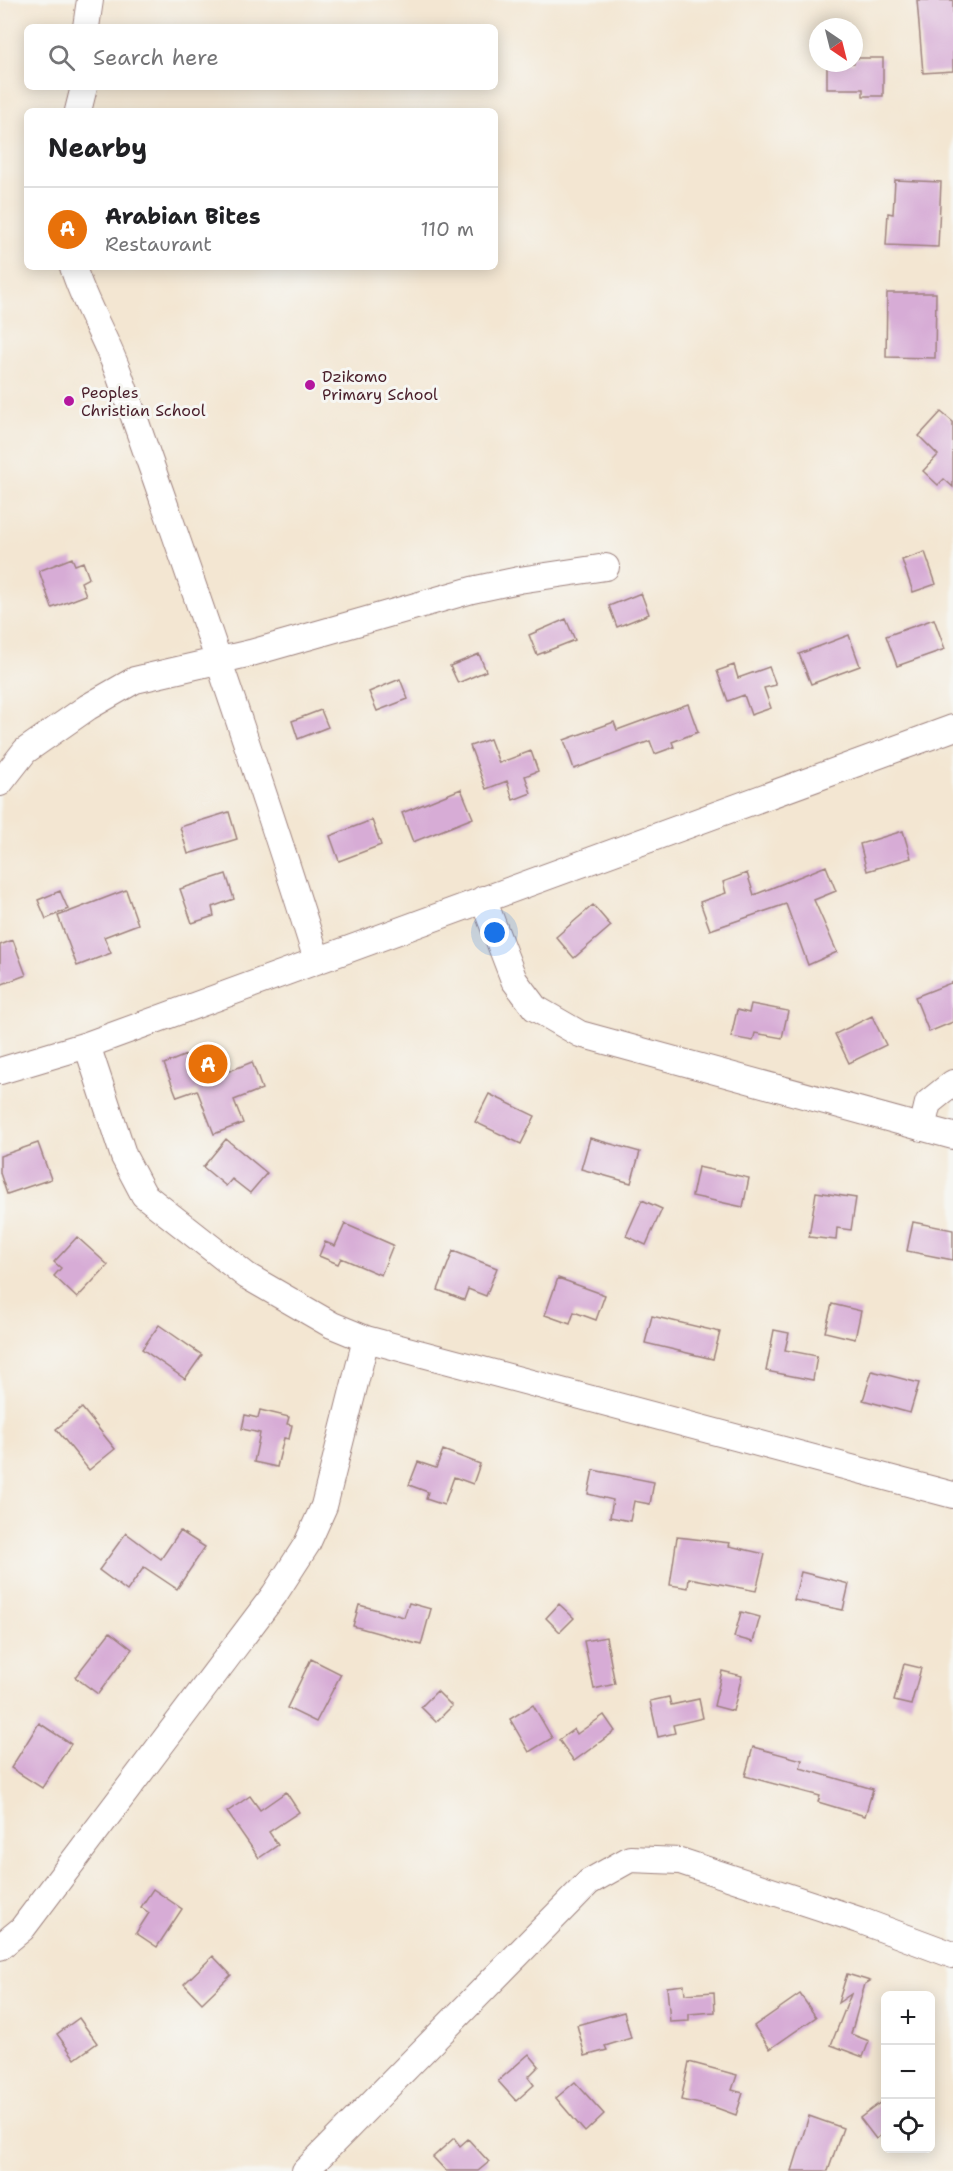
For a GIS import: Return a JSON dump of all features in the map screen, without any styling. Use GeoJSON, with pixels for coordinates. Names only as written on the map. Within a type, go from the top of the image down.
{"type":"FeatureCollection","features":[{"type":"Feature","properties":{"kind":"street"},"geometry":{"type":"LineString","coordinates":[[86,24],[90,0]]}},
{"type":"Feature","properties":{"kind":"street"},"geometry":{"type":"LineString","coordinates":[[79,108],[83,90]]}},
{"type":"Feature","properties":{"kind":"street"},"geometry":{"type":"LineString","coordinates":[[74,270],[120,376],[217,661],[251,749],[317,960]]}},
{"type":"Feature","properties":{"kind":"street"},"geometry":{"type":"LineString","coordinates":[[0,783],[25,751],[88,707],[135,680],[217,661],[471,590],[519,579],[606,567]]}},
{"type":"Feature","properties":{"kind":"street"},"geometry":{"type":"LineString","coordinates":[[0,1071],[87,1045],[953,728]]}},
{"type":"Feature","properties":{"kind":"street"},"geometry":{"type":"LineString","coordinates":[[483,900],[514,980],[535,1008],[556,1022],[580,1034],[953,1136]]}},
{"type":"Feature","properties":{"kind":"street"},"geometry":{"type":"LineString","coordinates":[[87,1045],[124,1157],[144,1195],[247,1276],[332,1325],[366,1339],[953,1495]]}},
{"type":"Feature","properties":{"kind":"street"},"geometry":{"type":"LineString","coordinates":[[922,1128],[928,1103],[953,1083]]}},
{"type":"Feature","properties":{"kind":"street"},"geometry":{"type":"LineString","coordinates":[[0,1947],[22,1929],[274,1595],[307,1544],[324,1506],[366,1339]]}},
{"type":"Feature","properties":{"kind":"street"},"geometry":{"type":"LineString","coordinates":[[305,2171],[589,1882],[630,1859],[680,1861],[859,1920],[953,1955]]}},
{"type":"Feature","properties":{"kind":"building"},"geometry":{"type":"Polygon","coordinates":[[[917,0],[953,0],[953,71],[923,73],[917,0]]]}},
{"type":"Feature","properties":{"kind":"building"},"geometry":{"type":"Polygon","coordinates":[[[863,58],[883,58],[883,96],[863,96],[863,89],[827,89],[827,72],[863,72],[863,58]]]}},
{"type":"Feature","properties":{"kind":"building"},"geometry":{"type":"Polygon","coordinates":[[[895,180],[941,182],[938,247],[886,245],[888,213],[893,214],[895,180]]]}},
{"type":"Feature","properties":{"kind":"building"},"geometry":{"type":"Polygon","coordinates":[[[887,293],[936,293],[935,358],[886,357],[887,293]]]}},
{"type":"Feature","properties":{"kind":"building"},"geometry":{"type":"Polygon","coordinates":[[[941,412],[953,422],[953,487],[944,479],[938,485],[923,471],[938,455],[919,436],[941,412]]]}},
{"type":"Feature","properties":{"kind":"building"},"geometry":{"type":"Polygon","coordinates":[[[925,552],[936,584],[913,592],[902,560],[925,552]]]}},
{"type":"Feature","properties":{"kind":"building"},"geometry":{"type":"Polygon","coordinates":[[[72,558],[75,565],[83,562],[89,578],[81,582],[86,595],[52,608],[39,571],[72,558]]]}},
{"type":"Feature","properties":{"kind":"building"},"geometry":{"type":"Polygon","coordinates":[[[641,593],[649,614],[617,627],[609,606],[641,593]]]}},
{"type":"Feature","properties":{"kind":"building"},"geometry":{"type":"Polygon","coordinates":[[[566,619],[575,640],[537,655],[529,635],[566,619]]]}},
{"type":"Feature","properties":{"kind":"building"},"geometry":{"type":"Polygon","coordinates":[[[934,619],[945,649],[897,666],[886,636],[934,619]]]}},
{"type":"Feature","properties":{"kind":"building"},"geometry":{"type":"Polygon","coordinates":[[[849,635],[860,666],[811,684],[799,654],[849,635]]]}},
{"type":"Feature","properties":{"kind":"building"},"geometry":{"type":"Polygon","coordinates":[[[479,654],[486,671],[458,683],[450,666],[479,654]]]}},
{"type":"Feature","properties":{"kind":"building"},"geometry":{"type":"Polygon","coordinates":[[[734,665],[738,678],[769,667],[776,685],[764,688],[771,708],[751,715],[744,695],[728,701],[717,671],[734,665]]]}},
{"type":"Feature","properties":{"kind":"building"},"geometry":{"type":"Polygon","coordinates":[[[400,679],[408,699],[377,711],[369,692],[400,679]]]}},
{"type":"Feature","properties":{"kind":"building"},"geometry":{"type":"Polygon","coordinates":[[[688,704],[698,732],[672,742],[674,747],[655,754],[650,741],[574,769],[564,740],[614,722],[617,730],[688,704]]]}},
{"type":"Feature","properties":{"kind":"building"},"geometry":{"type":"Polygon","coordinates":[[[321,710],[328,727],[298,739],[292,721],[321,710]]]}},
{"type":"Feature","properties":{"kind":"building"},"geometry":{"type":"Polygon","coordinates":[[[490,739],[499,763],[531,751],[538,771],[525,776],[531,793],[513,800],[507,781],[486,789],[470,746],[490,739]]]}},
{"type":"Feature","properties":{"kind":"building"},"geometry":{"type":"Polygon","coordinates":[[[461,789],[473,818],[413,842],[402,813],[461,789]]]}},
{"type":"Feature","properties":{"kind":"building"},"geometry":{"type":"Polygon","coordinates":[[[229,812],[237,839],[188,854],[180,827],[229,812]]]}},
{"type":"Feature","properties":{"kind":"building"},"geometry":{"type":"Polygon","coordinates":[[[372,820],[381,845],[339,861],[330,836],[372,820]]]}},
{"type":"Feature","properties":{"kind":"building"},"geometry":{"type":"Polygon","coordinates":[[[903,831],[911,858],[867,871],[860,844],[903,831]]]}},
{"type":"Feature","properties":{"kind":"building"},"geometry":{"type":"Polygon","coordinates":[[[826,866],[836,891],[814,900],[837,952],[808,965],[786,904],[710,930],[700,902],[726,893],[723,882],[747,873],[754,895],[826,866]]]}},
{"type":"Feature","properties":{"kind":"building"},"geometry":{"type":"Polygon","coordinates":[[[226,874],[234,899],[212,907],[214,916],[192,923],[180,889],[226,874]]]}},
{"type":"Feature","properties":{"kind":"building"},"geometry":{"type":"Polygon","coordinates":[[[126,890],[138,924],[104,937],[111,953],[77,966],[58,916],[126,890]]]}},
{"type":"Feature","properties":{"kind":"building"},"geometry":{"type":"Polygon","coordinates":[[[60,891],[68,909],[46,919],[38,900],[60,891]]]}},
{"type":"Feature","properties":{"kind":"building"},"geometry":{"type":"Polygon","coordinates":[[[593,905],[611,926],[574,958],[556,937],[593,905]]]}},
{"type":"Feature","properties":{"kind":"building"},"geometry":{"type":"Polygon","coordinates":[[[13,940],[26,975],[0,985],[0,945],[13,940]]]}},
{"type":"Feature","properties":{"kind":"building"},"geometry":{"type":"Polygon","coordinates":[[[953,982],[953,1022],[929,1032],[915,997],[953,982]]]}},
{"type":"Feature","properties":{"kind":"building"},"geometry":{"type":"Polygon","coordinates":[[[751,1004],[788,1011],[782,1038],[755,1033],[753,1041],[731,1037],[737,1010],[749,1013],[751,1004]]]}},
{"type":"Feature","properties":{"kind":"building"},"geometry":{"type":"Polygon","coordinates":[[[872,1016],[886,1045],[849,1063],[835,1034],[872,1016]]]}},
{"type":"Feature","properties":{"kind":"building"},"geometry":{"type":"Polygon","coordinates":[[[214,1053],[222,1074],[252,1062],[262,1089],[234,1100],[243,1123],[214,1134],[197,1090],[177,1097],[164,1064],[186,1055],[189,1062],[214,1053]]]}},
{"type":"Feature","properties":{"kind":"building"},"geometry":{"type":"Polygon","coordinates":[[[489,1094],[535,1116],[521,1144],[475,1122],[489,1094]]]}},
{"type":"Feature","properties":{"kind":"building"},"geometry":{"type":"Polygon","coordinates":[[[590,1138],[640,1152],[631,1183],[581,1169],[590,1138]]]}},
{"type":"Feature","properties":{"kind":"building"},"geometry":{"type":"Polygon","coordinates":[[[226,1139],[267,1173],[250,1193],[232,1179],[226,1186],[203,1167],[226,1139]]]}},
{"type":"Feature","properties":{"kind":"building"},"geometry":{"type":"Polygon","coordinates":[[[38,1143],[51,1179],[7,1194],[0,1173],[0,1156],[38,1143]]]}},
{"type":"Feature","properties":{"kind":"building"},"geometry":{"type":"Polygon","coordinates":[[[698,1167],[749,1178],[743,1207],[692,1196],[698,1167]]]}},
{"type":"Feature","properties":{"kind":"building"},"geometry":{"type":"Polygon","coordinates":[[[816,1192],[856,1198],[851,1230],[837,1228],[836,1240],[809,1237],[816,1192]]]}},
{"type":"Feature","properties":{"kind":"building"},"geometry":{"type":"Polygon","coordinates":[[[642,1200],[662,1209],[646,1245],[626,1236],[642,1200]]]}},
{"type":"Feature","properties":{"kind":"building"},"geometry":{"type":"Polygon","coordinates":[[[913,1222],[953,1230],[953,1260],[907,1251],[913,1222]]]}},
{"type":"Feature","properties":{"kind":"building"},"geometry":{"type":"Polygon","coordinates":[[[345,1224],[393,1245],[381,1275],[341,1258],[338,1264],[319,1256],[325,1242],[335,1246],[345,1224]]]}},
{"type":"Feature","properties":{"kind":"building"},"geometry":{"type":"Polygon","coordinates":[[[77,1237],[108,1265],[77,1298],[54,1276],[61,1268],[54,1262],[77,1237]]]}},
{"type":"Feature","properties":{"kind":"building"},"geometry":{"type":"Polygon","coordinates":[[[453,1251],[497,1268],[486,1296],[468,1289],[464,1300],[438,1290],[453,1251]]]}},
{"type":"Feature","properties":{"kind":"building"},"geometry":{"type":"Polygon","coordinates":[[[558,1278],[605,1295],[596,1320],[574,1312],[570,1324],[545,1315],[558,1278]]]}},
{"type":"Feature","properties":{"kind":"building"},"geometry":{"type":"Polygon","coordinates":[[[832,1304],[861,1311],[855,1339],[825,1332],[832,1304]]]}},
{"type":"Feature","properties":{"kind":"building"},"geometry":{"type":"Polygon","coordinates":[[[652,1316],[720,1332],[713,1359],[645,1343],[652,1316]]]}},
{"type":"Feature","properties":{"kind":"building"},"geometry":{"type":"Polygon","coordinates":[[[159,1325],[202,1355],[185,1379],[142,1349],[159,1325]]]}},
{"type":"Feature","properties":{"kind":"building"},"geometry":{"type":"Polygon","coordinates":[[[774,1330],[789,1333],[785,1350],[817,1356],[813,1380],[766,1371],[774,1330]]]}},
{"type":"Feature","properties":{"kind":"building"},"geometry":{"type":"Polygon","coordinates":[[[872,1371],[919,1383],[910,1413],[863,1400],[872,1371]]]}},
{"type":"Feature","properties":{"kind":"building"},"geometry":{"type":"Polygon","coordinates":[[[82,1408],[115,1449],[89,1470],[56,1429],[82,1408]]]}},
{"type":"Feature","properties":{"kind":"building"},"geometry":{"type":"Polygon","coordinates":[[[260,1410],[289,1417],[287,1424],[292,1425],[289,1439],[284,1438],[277,1467],[254,1462],[260,1433],[242,1429],[245,1415],[258,1418],[260,1410]]]}},
{"type":"Feature","properties":{"kind":"building"},"geometry":{"type":"Polygon","coordinates":[[[443,1450],[480,1464],[473,1484],[454,1477],[444,1505],[426,1499],[428,1492],[409,1485],[418,1462],[436,1468],[443,1450]]]}},
{"type":"Feature","properties":{"kind":"building"},"geometry":{"type":"Polygon","coordinates":[[[593,1470],[654,1482],[650,1504],[634,1501],[630,1521],[610,1517],[613,1500],[588,1494],[593,1470]]]}},
{"type":"Feature","properties":{"kind":"building"},"geometry":{"type":"Polygon","coordinates":[[[180,1531],[205,1547],[177,1589],[144,1567],[127,1591],[99,1570],[126,1533],[161,1559],[180,1531]]]}},
{"type":"Feature","properties":{"kind":"building"},"geometry":{"type":"Polygon","coordinates":[[[677,1537],[730,1543],[729,1546],[765,1554],[756,1591],[689,1578],[688,1588],[670,1585],[677,1537]]]}},
{"type":"Feature","properties":{"kind":"building"},"geometry":{"type":"Polygon","coordinates":[[[801,1572],[849,1584],[843,1610],[794,1600],[801,1572]]]}},
{"type":"Feature","properties":{"kind":"building"},"geometry":{"type":"Polygon","coordinates":[[[409,1603],[431,1609],[421,1645],[353,1626],[359,1605],[404,1617],[409,1603]]]}},
{"type":"Feature","properties":{"kind":"building"},"geometry":{"type":"Polygon","coordinates":[[[559,1604],[574,1618],[560,1632],[546,1618],[559,1604]]]}},
{"type":"Feature","properties":{"kind":"building"},"geometry":{"type":"Polygon","coordinates":[[[741,1612],[760,1617],[753,1642],[734,1637],[741,1612]]]}},
{"type":"Feature","properties":{"kind":"building"},"geometry":{"type":"Polygon","coordinates":[[[110,1632],[132,1649],[98,1694],[75,1677],[110,1632]]]}},
{"type":"Feature","properties":{"kind":"building"},"geometry":{"type":"Polygon","coordinates":[[[606,1637],[615,1684],[594,1689],[584,1641],[606,1637]]]}},
{"type":"Feature","properties":{"kind":"building"},"geometry":{"type":"Polygon","coordinates":[[[311,1659],[341,1674],[316,1722],[287,1708],[311,1659]]]}},
{"type":"Feature","properties":{"kind":"building"},"geometry":{"type":"Polygon","coordinates":[[[904,1664],[921,1668],[911,1705],[894,1701],[904,1664]]]}},
{"type":"Feature","properties":{"kind":"building"},"geometry":{"type":"Polygon","coordinates":[[[722,1671],[742,1676],[733,1711],[714,1706],[722,1671]]]}},
{"type":"Feature","properties":{"kind":"building"},"geometry":{"type":"Polygon","coordinates":[[[437,1691],[452,1706],[436,1722],[421,1707],[437,1691]]]}},
{"type":"Feature","properties":{"kind":"building"},"geometry":{"type":"Polygon","coordinates":[[[669,1697],[671,1705],[699,1699],[703,1718],[673,1725],[675,1733],[658,1737],[650,1701],[669,1697]]]}},
{"type":"Feature","properties":{"kind":"building"},"geometry":{"type":"Polygon","coordinates":[[[533,1705],[552,1738],[529,1752],[510,1719],[533,1705]]]}},
{"type":"Feature","properties":{"kind":"building"},"geometry":{"type":"Polygon","coordinates":[[[604,1715],[615,1731],[574,1761],[559,1740],[574,1729],[577,1734],[604,1715]]]}},
{"type":"Feature","properties":{"kind":"building"},"geometry":{"type":"Polygon","coordinates":[[[39,1723],[71,1744],[42,1788],[11,1768],[39,1723]]]}},
{"type":"Feature","properties":{"kind":"building"},"geometry":{"type":"Polygon","coordinates":[[[753,1747],[802,1760],[800,1768],[873,1789],[865,1816],[818,1802],[820,1796],[745,1776],[753,1747]]]}},
{"type":"Feature","properties":{"kind":"building"},"geometry":{"type":"Polygon","coordinates":[[[286,1792],[299,1812],[269,1832],[278,1845],[259,1858],[227,1812],[250,1796],[260,1810],[286,1792]]]}},
{"type":"Feature","properties":{"kind":"building"},"geometry":{"type":"Polygon","coordinates":[[[153,1889],[182,1909],[157,1947],[136,1933],[149,1913],[141,1907],[153,1889]]]}},
{"type":"Feature","properties":{"kind":"building"},"geometry":{"type":"Polygon","coordinates":[[[213,1956],[231,1975],[202,2003],[184,1984],[213,1956]]]}},
{"type":"Feature","properties":{"kind":"building"},"geometry":{"type":"Polygon","coordinates":[[[847,1974],[870,1981],[865,1984],[851,2034],[869,2041],[863,2057],[831,2045],[851,1994],[838,2003],[847,1974]]]}},
{"type":"Feature","properties":{"kind":"building"},"geometry":{"type":"Polygon","coordinates":[[[684,1985],[685,1994],[714,1992],[715,2012],[689,2014],[689,2021],[670,2022],[667,1987],[684,1985]]]}},
{"type":"Feature","properties":{"kind":"building"},"geometry":{"type":"Polygon","coordinates":[[[800,1994],[816,2017],[770,2049],[754,2026],[800,1994]]]}},
{"type":"Feature","properties":{"kind":"building"},"geometry":{"type":"Polygon","coordinates":[[[624,2012],[631,2038],[605,2046],[607,2050],[585,2056],[577,2025],[624,2012]]]}},
{"type":"Feature","properties":{"kind":"building"},"geometry":{"type":"Polygon","coordinates":[[[79,2018],[97,2043],[75,2059],[57,2034],[79,2018]]]}},
{"type":"Feature","properties":{"kind":"building"},"geometry":{"type":"Polygon","coordinates":[[[529,2054],[539,2066],[528,2077],[534,2085],[516,2101],[498,2081],[529,2054]]]}},
{"type":"Feature","properties":{"kind":"building"},"geometry":{"type":"Polygon","coordinates":[[[689,2062],[737,2075],[732,2090],[743,2093],[736,2115],[714,2107],[681,2100],[689,2062]]]}},
{"type":"Feature","properties":{"kind":"building"},"geometry":{"type":"Polygon","coordinates":[[[575,2082],[604,2114],[585,2132],[556,2098],[575,2082]]]}},
{"type":"Feature","properties":{"kind":"building"},"geometry":{"type":"Polygon","coordinates":[[[881,2102],[881,2135],[876,2139],[860,2118],[881,2102]]]}},
{"type":"Feature","properties":{"kind":"building"},"geometry":{"type":"Polygon","coordinates":[[[809,2116],[843,2128],[828,2171],[792,2171],[809,2116]]]}},
{"type":"Feature","properties":{"kind":"building"},"geometry":{"type":"Polygon","coordinates":[[[454,2138],[460,2146],[468,2139],[489,2162],[478,2171],[446,2171],[433,2157],[454,2138]]]}},
{"type":"Feature","properties":{"kind":"place","name":"Dzikomo Primary School"},"geometry":{"type":"Point","coordinates":[310,385]}},
{"type":"Feature","properties":{"kind":"place","name":"Peoples Christian School"},"geometry":{"type":"Point","coordinates":[69,401]}},
{"type":"Feature","properties":{"kind":"place","name":"Arabian Bites"},"geometry":{"type":"Point","coordinates":[208,1064]}}]}
